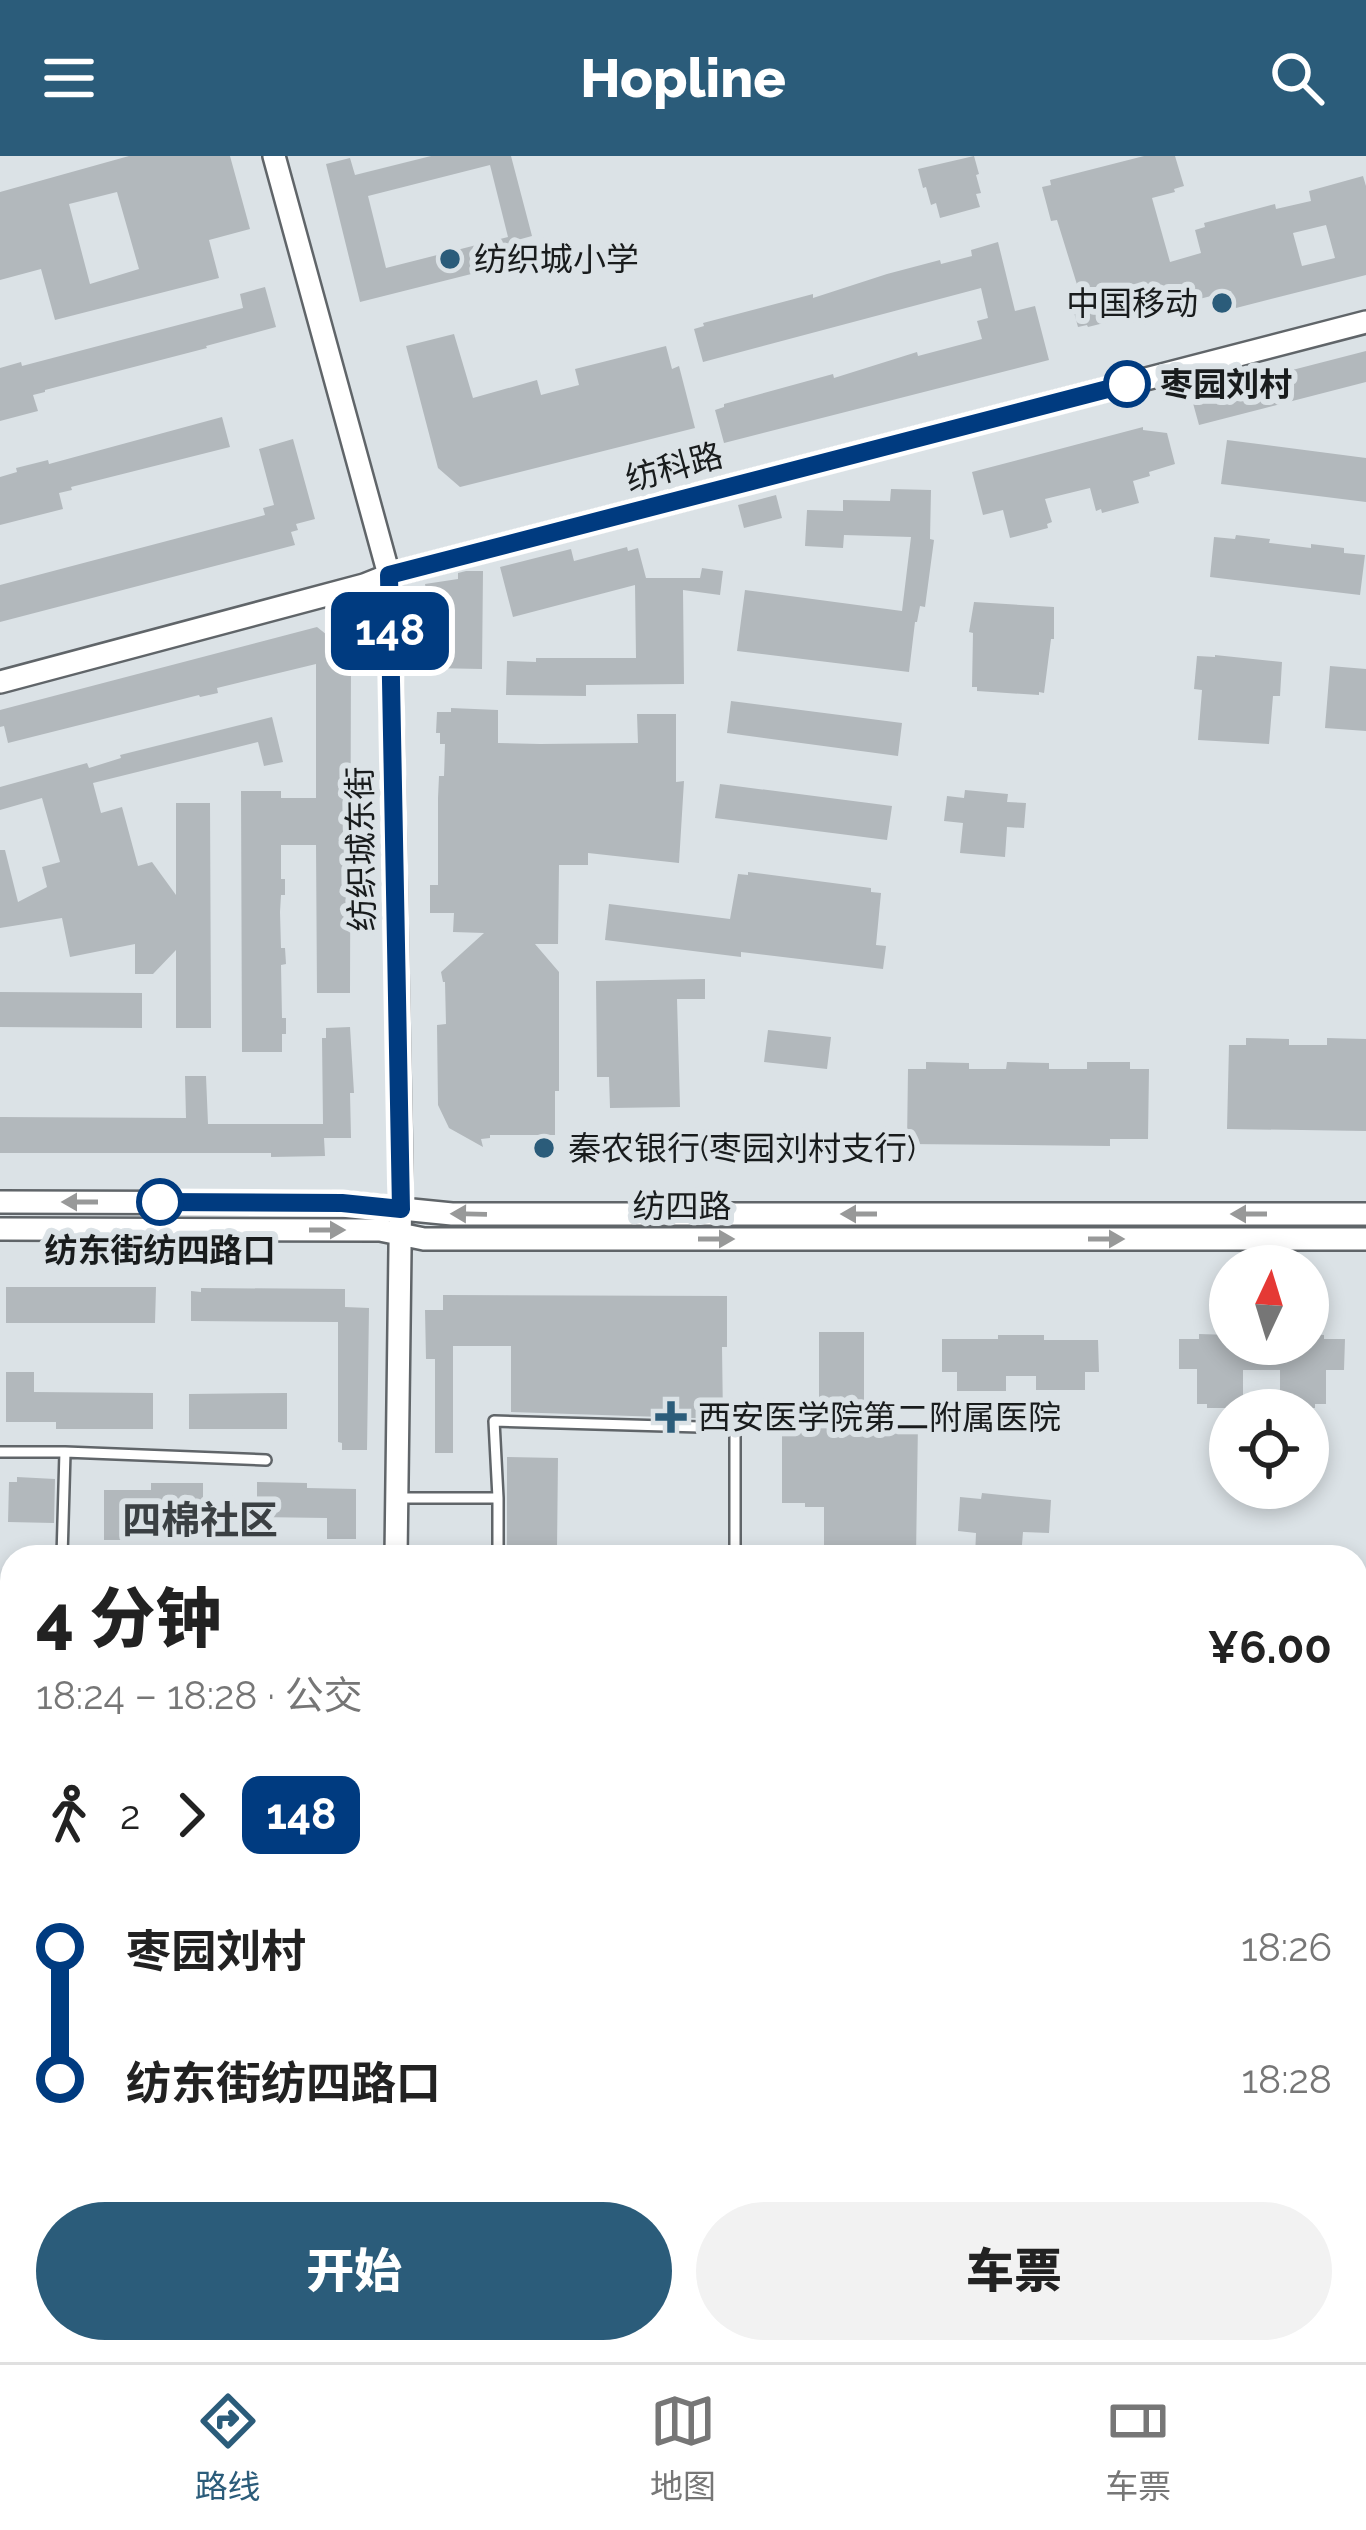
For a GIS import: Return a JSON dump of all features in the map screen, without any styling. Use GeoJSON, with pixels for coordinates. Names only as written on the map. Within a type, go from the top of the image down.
{"type":"FeatureCollection","features":[{"type":"Feature","properties":{"kind":"street","name":"纺织城东街"},"geometry":{"type":"LineString","coordinates":[[274,156],[389,575],[402,1236],[396,1545]]}},
{"type":"Feature","properties":{"kind":"street","name":"纺科路"},"geometry":{"type":"LineString","coordinates":[[0,682],[389,575],[1366,322]]}},
{"type":"Feature","properties":{"kind":"street","name":"纺四路"},"geometry":{"type":"LineString","coordinates":[[0,1202],[342,1203],[452,1214],[1366,1214]]}},
{"type":"Feature","properties":{"kind":"street","name":"纺四路"},"geometry":{"type":"LineString","coordinates":[[0,1229],[380,1230],[424,1239],[1366,1239]]}},
{"type":"Feature","properties":{"kind":"lane"},"geometry":{"type":"LineString","coordinates":[[498,1545],[494,1421],[735,1428],[735,1545]]}},
{"type":"Feature","properties":{"kind":"lane"},"geometry":{"type":"LineString","coordinates":[[0,1452],[266,1460]]}},
{"type":"Feature","properties":{"kind":"lane"},"geometry":{"type":"LineString","coordinates":[[62,1545],[65,1452]]}},
{"type":"Feature","properties":{"kind":"lane"},"geometry":{"type":"LineString","coordinates":[[396,1498],[498,1498]]}},
{"type":"Feature","properties":{"kind":"building"},"geometry":{"type":"Polygon","coordinates":[[[129,156],[230,156],[250,229],[209,240],[219,278],[55,320],[41,269],[0,280],[0,192],[129,156]],[[117,192],[69,204],[90,284],[139,269],[117,192]]]}},
{"type":"Feature","properties":{"kind":"building"},"geometry":{"type":"Polygon","coordinates":[[[431,156],[511,156],[532,236],[510,242],[515,263],[360,302],[326,164],[350,158],[355,175],[431,156]],[[490,165],[368,196],[386,268],[508,237],[490,165]]]}},
{"type":"Feature","properties":{"kind":"building"},"geometry":{"type":"Polygon","coordinates":[[[974,156],[980,207],[940,218],[918,169],[974,156]]]}},
{"type":"Feature","properties":{"kind":"building"},"geometry":{"type":"Polygon","coordinates":[[[1144,156],[1175,156],[1184,186],[1152,198],[1170,262],[1201,253],[1195,230],[1205,227],[1204,223],[1275,204],[1276,209],[1311,201],[1309,191],[1363,176],[1366,275],[1236,308],[1231,291],[1078,327],[1069,294],[1079,291],[1042,187],[1051,185],[1050,180],[1144,156]],[[1326,225],[1293,233],[1302,266],[1335,258],[1326,225]]]}},
{"type":"Feature","properties":{"kind":"building"},"geometry":{"type":"Polygon","coordinates":[[[998,242],[1015,311],[1035,306],[1049,360],[724,443],[715,410],[724,404],[982,339],[977,321],[988,318],[981,288],[703,362],[694,329],[940,260],[941,264],[972,256],[971,250],[998,242]]]}},
{"type":"Feature","properties":{"kind":"building"},"geometry":{"type":"Polygon","coordinates":[[[265,287],[276,327],[45,390],[33,395],[38,411],[0,421],[0,368],[243,308],[240,294],[265,287]]]}},
{"type":"Feature","properties":{"kind":"building"},"geometry":{"type":"Polygon","coordinates":[[[454,334],[473,398],[537,380],[541,395],[579,385],[575,369],[666,346],[672,369],[679,366],[695,428],[460,487],[438,468],[406,346],[454,334]]]}},
{"type":"Feature","properties":{"kind":"building"},"geometry":{"type":"Polygon","coordinates":[[[1366,351],[1366,382],[1199,425],[1191,396],[1366,351]]]}},
{"type":"Feature","properties":{"kind":"building"},"geometry":{"type":"Polygon","coordinates":[[[222,417],[230,447],[71,487],[59,493],[63,509],[0,525],[0,477],[17,472],[16,468],[48,460],[49,464],[222,417]]]}},
{"type":"Feature","properties":{"kind":"building"},"geometry":{"type":"Polygon","coordinates":[[[1143,427],[1167,433],[1175,464],[1133,481],[1139,503],[1102,513],[1096,511],[1090,488],[1045,499],[1052,522],[1048,528],[1010,538],[1003,510],[983,515],[972,472],[1143,427]]]}},
{"type":"Feature","properties":{"kind":"building"},"geometry":{"type":"Polygon","coordinates":[[[293,439],[315,519],[296,524],[298,530],[291,532],[295,545],[0,622],[0,585],[265,515],[263,508],[274,505],[259,449],[293,439]]]}},
{"type":"Feature","properties":{"kind":"building"},"geometry":{"type":"Polygon","coordinates":[[[1227,440],[1366,458],[1366,502],[1221,484],[1227,440]]]}},
{"type":"Feature","properties":{"kind":"building"},"geometry":{"type":"Polygon","coordinates":[[[891,489],[931,490],[930,539],[934,540],[925,607],[920,606],[915,622],[909,672],[737,651],[745,590],[902,611],[911,537],[844,535],[843,548],[805,546],[807,510],[843,511],[843,500],[890,501],[891,489]]]}},
{"type":"Feature","properties":{"kind":"building"},"geometry":{"type":"Polygon","coordinates":[[[776,495],[782,518],[744,528],[738,505],[776,495]]]}},
{"type":"Feature","properties":{"kind":"building"},"geometry":{"type":"Polygon","coordinates":[[[1236,535],[1270,539],[1269,543],[1344,548],[1344,553],[1365,555],[1360,595],[1210,577],[1214,537],[1235,539],[1236,535]]]}},
{"type":"Feature","properties":{"kind":"building"},"geometry":{"type":"Polygon","coordinates":[[[627,547],[628,551],[638,548],[646,578],[700,578],[702,568],[723,571],[720,595],[683,590],[684,684],[586,685],[586,696],[506,695],[507,661],[636,658],[635,585],[513,617],[500,567],[571,549],[574,561],[627,547]]]}},
{"type":"Feature","properties":{"kind":"building"},"geometry":{"type":"Polygon","coordinates":[[[483,571],[482,669],[431,668],[432,641],[422,641],[423,621],[432,621],[425,584],[458,579],[458,573],[483,571]]]}},
{"type":"Feature","properties":{"kind":"building"},"geometry":{"type":"Polygon","coordinates":[[[974,602],[1054,607],[1054,639],[1044,693],[972,687],[973,633],[969,632],[974,602]]]}},
{"type":"Feature","properties":{"kind":"building"},"geometry":{"type":"Polygon","coordinates":[[[317,627],[351,654],[350,993],[317,993],[316,845],[281,845],[286,1034],[282,1034],[282,1052],[242,1052],[241,791],[281,791],[281,798],[316,798],[316,664],[217,688],[218,693],[8,743],[4,726],[0,727],[0,710],[317,627]]]}},
{"type":"Feature","properties":{"kind":"building"},"geometry":{"type":"Polygon","coordinates":[[[1197,656],[1282,662],[1269,744],[1198,740],[1202,690],[1194,689],[1197,656]]]}},
{"type":"Feature","properties":{"kind":"building"},"geometry":{"type":"Polygon","coordinates":[[[1330,666],[1366,669],[1366,731],[1325,728],[1330,666]]]}},
{"type":"Feature","properties":{"kind":"building"},"geometry":{"type":"Polygon","coordinates":[[[731,701],[902,723],[898,756],[727,733],[731,701]]]}},
{"type":"Feature","properties":{"kind":"building"},"geometry":{"type":"Polygon","coordinates":[[[451,708],[498,710],[498,743],[638,743],[637,714],[676,714],[676,782],[684,781],[679,863],[588,853],[588,865],[559,865],[558,944],[535,944],[559,972],[555,1135],[490,1135],[481,1139],[483,1147],[449,1128],[438,1105],[437,1025],[446,1024],[441,972],[484,933],[453,932],[454,913],[430,913],[430,885],[438,885],[439,776],[444,776],[445,744],[440,744],[440,733],[436,733],[437,712],[451,712],[451,708]]]}},
{"type":"Feature","properties":{"kind":"building"},"geometry":{"type":"Polygon","coordinates":[[[272,717],[283,762],[264,766],[258,742],[93,783],[101,813],[122,807],[138,866],[152,862],[176,895],[176,803],[210,803],[211,1028],[176,1028],[176,950],[153,974],[135,974],[135,944],[70,957],[62,918],[0,928],[0,850],[5,850],[18,902],[47,887],[42,867],[60,862],[42,798],[0,810],[0,787],[87,763],[89,768],[120,755],[272,717]]]}},
{"type":"Feature","properties":{"kind":"building"},"geometry":{"type":"Polygon","coordinates":[[[720,784],[892,806],[887,840],[715,818],[720,784]]]}},
{"type":"Feature","properties":{"kind":"building"},"geometry":{"type":"Polygon","coordinates":[[[965,790],[1008,794],[1007,802],[1026,803],[1024,828],[1007,827],[1005,857],[960,853],[963,823],[944,821],[947,796],[964,798],[965,790]]]}},
{"type":"Feature","properties":{"kind":"building"},"geometry":{"type":"Polygon","coordinates":[[[738,874],[881,893],[876,945],[886,946],[883,969],[605,940],[609,904],[730,919],[738,874]]]}},
{"type":"Feature","properties":{"kind":"building"},"geometry":{"type":"Polygon","coordinates":[[[705,979],[705,999],[677,999],[680,1107],[610,1108],[609,1077],[597,1077],[596,981],[705,979]]]}},
{"type":"Feature","properties":{"kind":"building"},"geometry":{"type":"Polygon","coordinates":[[[0,992],[142,993],[142,1028],[0,1027],[0,992]]]}},
{"type":"Feature","properties":{"kind":"building"},"geometry":{"type":"Polygon","coordinates":[[[350,1027],[351,1138],[324,1138],[325,1156],[0,1153],[0,1117],[186,1118],[185,1076],[206,1076],[208,1124],[323,1124],[322,1038],[326,1038],[326,1028],[350,1027]]]}},
{"type":"Feature","properties":{"kind":"building"},"geometry":{"type":"Polygon","coordinates":[[[768,1030],[831,1037],[827,1069],[764,1062],[768,1030]]]}},
{"type":"Feature","properties":{"kind":"building"},"geometry":{"type":"Polygon","coordinates":[[[1246,1038],[1289,1039],[1289,1045],[1327,1045],[1327,1038],[1366,1039],[1366,1131],[1227,1129],[1229,1045],[1246,1045],[1246,1038]]]}},
{"type":"Feature","properties":{"kind":"building"},"geometry":{"type":"Polygon","coordinates":[[[926,1062],[969,1063],[969,1069],[1006,1069],[1007,1062],[1087,1069],[1087,1062],[1130,1062],[1130,1069],[1149,1069],[1148,1139],[1110,1139],[1110,1146],[907,1144],[908,1069],[926,1069],[926,1062]]]}},
{"type":"Feature","properties":{"kind":"building"},"geometry":{"type":"Polygon","coordinates":[[[6,1287],[156,1287],[155,1323],[6,1323],[6,1287]]]}},
{"type":"Feature","properties":{"kind":"building"},"geometry":{"type":"Polygon","coordinates":[[[201,1288],[345,1289],[345,1307],[369,1308],[367,1450],[342,1450],[338,1442],[338,1322],[191,1321],[191,1291],[201,1292],[201,1288]]]}},
{"type":"Feature","properties":{"kind":"building"},"geometry":{"type":"Polygon","coordinates":[[[443,1295],[727,1296],[723,1419],[511,1412],[511,1346],[453,1346],[453,1453],[435,1453],[435,1359],[426,1359],[425,1310],[443,1310],[443,1295]]]}},
{"type":"Feature","properties":{"kind":"building"},"geometry":{"type":"Polygon","coordinates":[[[819,1332],[864,1332],[864,1422],[918,1422],[916,1545],[824,1545],[824,1507],[782,1503],[782,1421],[819,1422],[819,1332]]]}},
{"type":"Feature","properties":{"kind":"building"},"geometry":{"type":"Polygon","coordinates":[[[1199,1334],[1209,1334],[1209,1365],[1329,1365],[1329,1339],[1345,1339],[1344,1370],[1326,1370],[1326,1389],[1280,1389],[1280,1370],[1243,1370],[1243,1389],[1209,1389],[1207,1408],[1207,1404],[1197,1404],[1197,1369],[1179,1369],[1179,1339],[1199,1339],[1199,1334]]]}},
{"type":"Feature","properties":{"kind":"building"},"geometry":{"type":"Polygon","coordinates":[[[998,1335],[1098,1340],[1099,1372],[1085,1372],[1085,1390],[1036,1390],[1036,1376],[1006,1376],[1006,1391],[957,1391],[957,1372],[942,1372],[942,1339],[998,1339],[998,1335]]]}},
{"type":"Feature","properties":{"kind":"building"},"geometry":{"type":"Polygon","coordinates":[[[6,1372],[34,1372],[34,1392],[153,1393],[153,1429],[56,1429],[56,1422],[6,1422],[6,1372]]]}},
{"type":"Feature","properties":{"kind":"building"},"geometry":{"type":"Polygon","coordinates":[[[287,1393],[287,1429],[189,1429],[189,1394],[287,1393]]]}},
{"type":"Feature","properties":{"kind":"building"},"geometry":{"type":"Polygon","coordinates":[[[507,1457],[558,1458],[557,1545],[507,1545],[507,1457]]]}},
{"type":"Feature","properties":{"kind":"building"},"geometry":{"type":"Polygon","coordinates":[[[17,1477],[55,1479],[54,1523],[8,1522],[9,1482],[17,1482],[17,1477]]]}},
{"type":"Feature","properties":{"kind":"building"},"geometry":{"type":"Polygon","coordinates":[[[257,1482],[356,1489],[356,1539],[327,1539],[327,1518],[257,1517],[257,1482]]]}},
{"type":"Feature","properties":{"kind":"building"},"geometry":{"type":"Polygon","coordinates":[[[151,1483],[203,1483],[203,1519],[133,1518],[133,1540],[104,1540],[104,1490],[151,1490],[151,1483]]]}},
{"type":"Feature","properties":{"kind":"building"},"geometry":{"type":"Polygon","coordinates":[[[982,1493],[1051,1500],[1049,1533],[1023,1532],[1022,1545],[976,1545],[976,1533],[958,1531],[960,1497],[981,1499],[982,1493]]]}},
{"type":"Feature","properties":{"kind":"bus line","name":"148"},"geometry":{"type":"LineString","coordinates":[[160,1202],[342,1203],[401,1209],[389,575],[1127,384]]}},
{"type":"Feature","properties":{"kind":"place","name":"纺织城小学"},"geometry":{"type":"Point","coordinates":[450,259]}},
{"type":"Feature","properties":{"kind":"place","name":"中国移动"},"geometry":{"type":"Point","coordinates":[1222,303]}},
{"type":"Feature","properties":{"kind":"place","name":"枣园刘村"},"geometry":{"type":"Point","coordinates":[1127,384]}},
{"type":"Feature","properties":{"kind":"place","name":"秦农银行(枣园刘村支行)"},"geometry":{"type":"Point","coordinates":[544,1148]}},
{"type":"Feature","properties":{"kind":"place","name":"纺东街纺四路口"},"geometry":{"type":"Point","coordinates":[160,1202]}},
{"type":"Feature","properties":{"kind":"place","name":"西安医学院第二附属医院"},"geometry":{"type":"Point","coordinates":[671,1417]}},
{"type":"Feature","properties":{"kind":"district","name":"四棉社区"},"geometry":{"type":"Point","coordinates":[200,1520]}}]}
